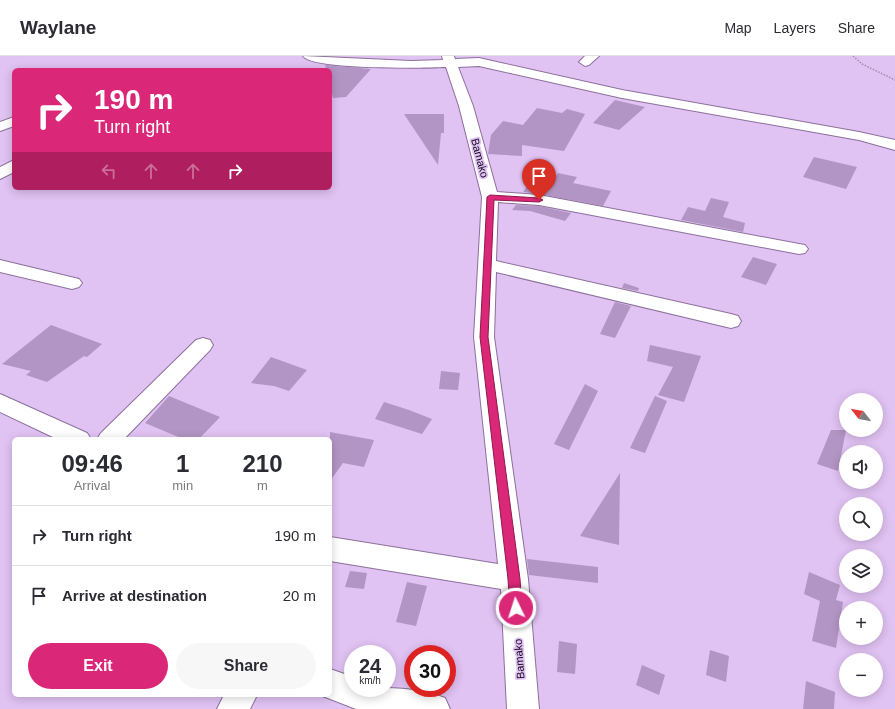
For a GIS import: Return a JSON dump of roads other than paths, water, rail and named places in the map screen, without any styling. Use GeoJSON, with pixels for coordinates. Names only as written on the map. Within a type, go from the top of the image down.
{"type":"FeatureCollection","features":[{"type":"Feature","properties":{"kind":"street"},"geometry":{"type":"LineString","coordinates":[[309,56],[322,60],[378,63],[450,60],[479,62],[622,94],[859,136],[895,145]]}},
{"type":"Feature","properties":{"kind":"street","name":"Bamako"},"geometry":{"type":"LineString","coordinates":[[450,60],[466,106],[490,197],[484,337],[514,579],[523,709]]}},
{"type":"Feature","properties":{"kind":"street"},"geometry":{"type":"LineString","coordinates":[[0,126],[12,122]]}},
{"type":"Feature","properties":{"kind":"street"},"geometry":{"type":"LineString","coordinates":[[0,174],[12,166]]}},
{"type":"Feature","properties":{"kind":"street"},"geometry":{"type":"LineString","coordinates":[[490,197],[539,200],[799,248]]}},
{"type":"Feature","properties":{"kind":"street"},"geometry":{"type":"LineString","coordinates":[[487,264],[732,321]]}},
{"type":"Feature","properties":{"kind":"street"},"geometry":{"type":"LineString","coordinates":[[0,266],[72,283]]}},
{"type":"Feature","properties":{"kind":"street"},"geometry":{"type":"LineString","coordinates":[[110,437],[203,345]]}},
{"type":"Feature","properties":{"kind":"street"},"geometry":{"type":"LineString","coordinates":[[0,402],[75,437]]}},
{"type":"Feature","properties":{"kind":"street"},"geometry":{"type":"LineString","coordinates":[[332,549],[514,579]]}},
{"type":"Feature","properties":{"kind":"street"},"geometry":{"type":"LineString","coordinates":[[332,685],[377,705],[434,709]]}},
{"type":"Feature","properties":{"kind":"street"},"geometry":{"type":"LineString","coordinates":[[232,709],[240,697]]}}]}
